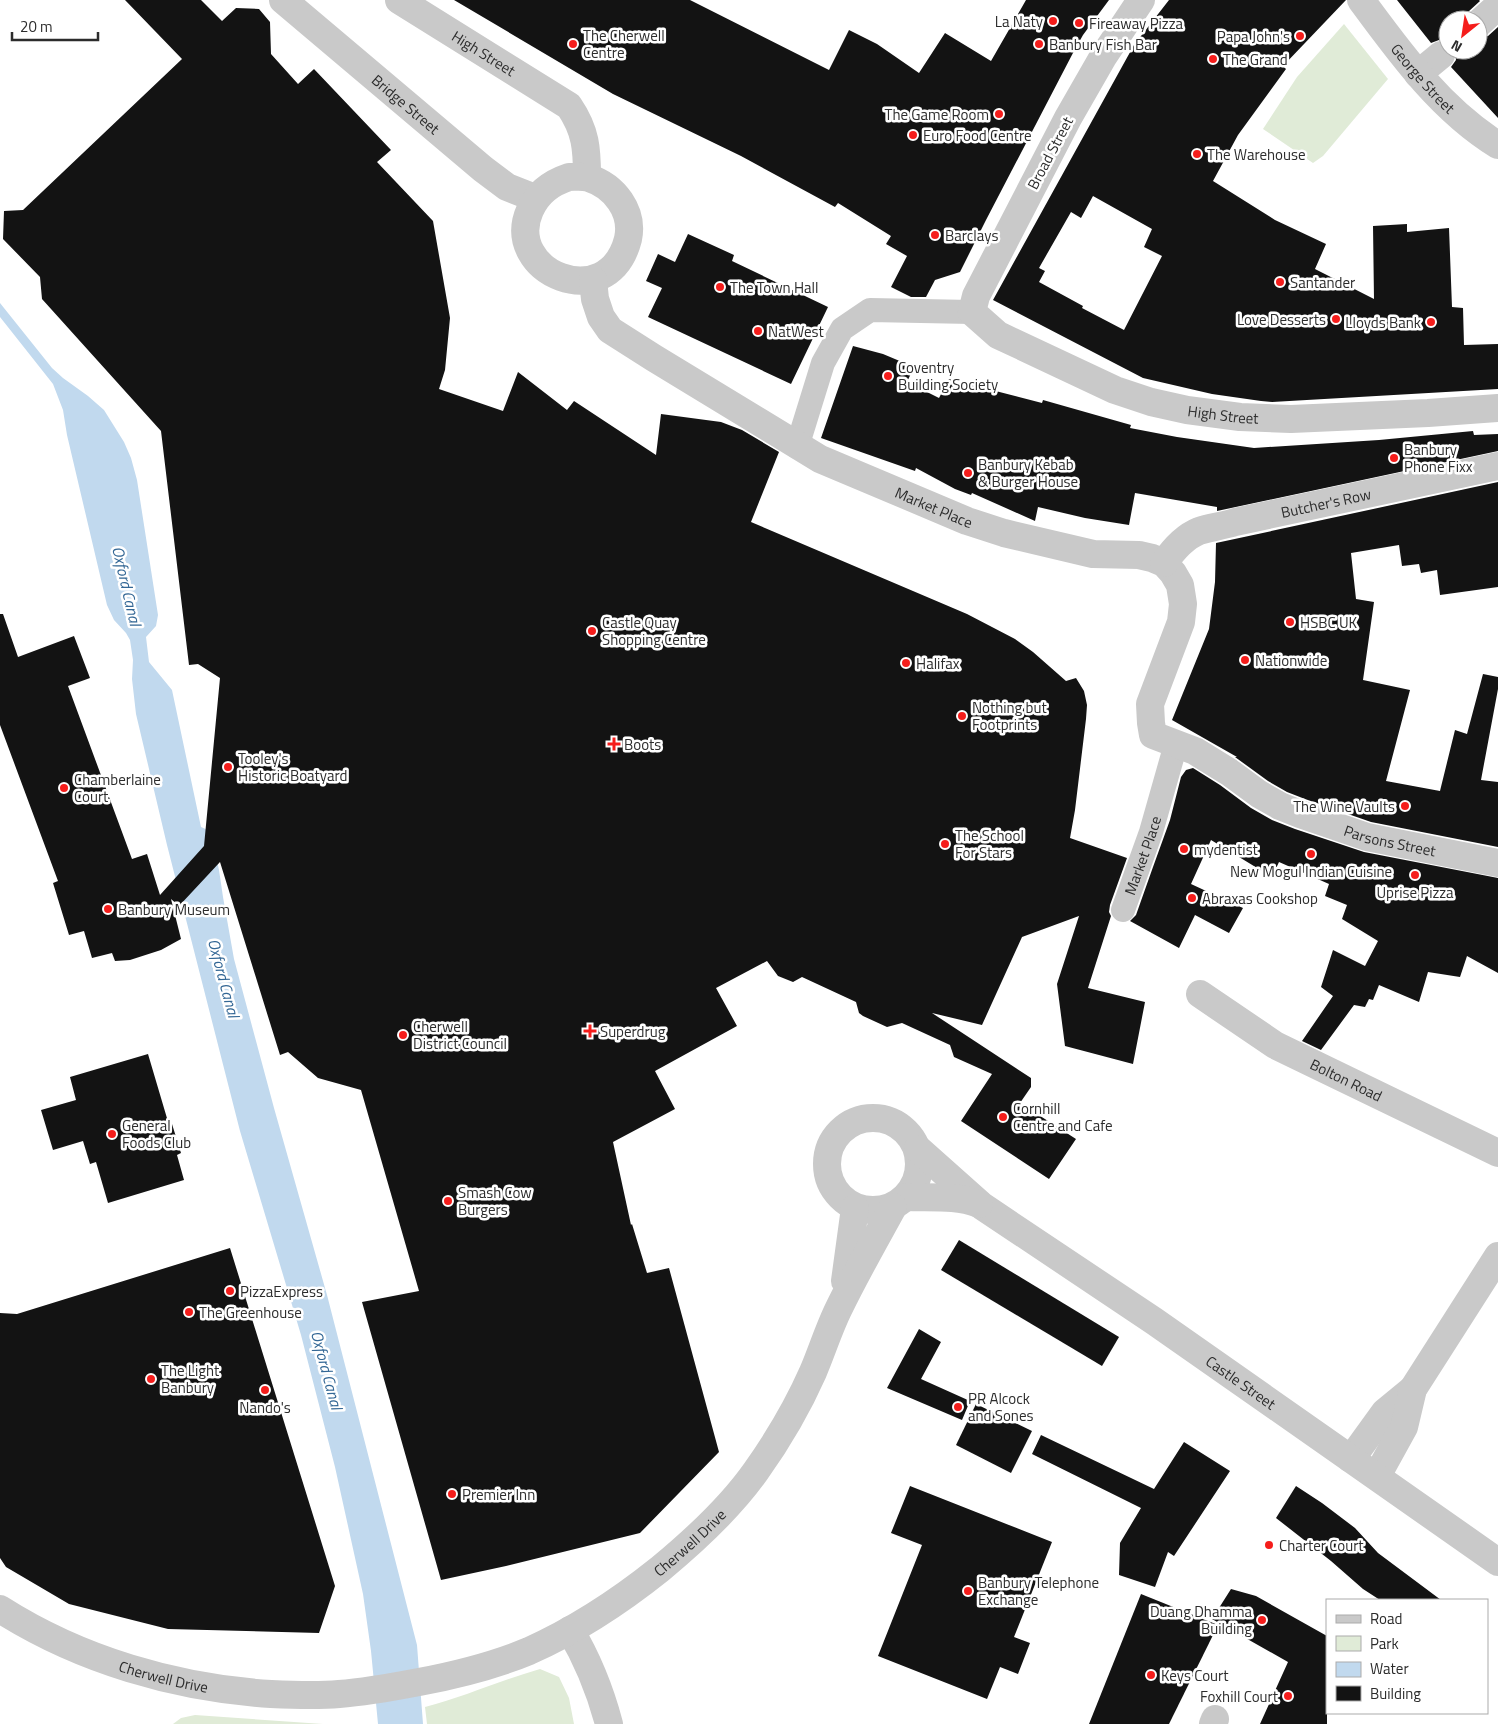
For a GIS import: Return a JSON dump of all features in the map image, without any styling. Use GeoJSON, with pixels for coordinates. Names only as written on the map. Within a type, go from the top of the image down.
{"type":"FeatureCollection","features":[{"type":"Feature","properties":{"kind":"street","name":"High Street"},"geometry":{"type":"LineString","coordinates":[[399,0],[570,106],[583,130],[587,149],[587,177]]}},
{"type":"Feature","properties":{"kind":"street","name":"Broad Street"},"geometry":{"type":"LineString","coordinates":[[972,312],[976,296],[1068,118],[1103,57],[1141,0]]}},
{"type":"Feature","properties":{"kind":"street","name":"George Street"},"geometry":{"type":"LineString","coordinates":[[1361,0],[1418,74],[1448,106],[1486,138],[1498,145]]}},
{"type":"Feature","properties":{"kind":"street","name":"Bridge Street"},"geometry":{"type":"LineString","coordinates":[[286,1],[483,169],[508,187],[535,198]]}},
{"type":"Feature","properties":{"kind":"street"},"geometry":{"type":"LineString","coordinates":[[1488,15],[1498,6]]}},
{"type":"Feature","properties":{"kind":"street"},"geometry":{"type":"LineString","coordinates":[[1418,74],[1438,57]]}},
{"type":"Feature","properties":{"kind":"street"},"geometry":{"type":"LineString","coordinates":[[570,177],[587,177],[610,188],[622,202],[628,217],[628,235],[625,249],[615,264],[593,280],[581,282],[555,276],[540,265],[530,250],[525,233],[526,218],[535,198],[553,182],[570,177]]}},
{"type":"Feature","properties":{"kind":"street","name":"Market Place"},"geometry":{"type":"LineString","coordinates":[[593,280],[595,299],[600,317],[610,330],[797,447],[820,459],[967,521],[1004,533],[1093,554],[1139,555],[1152,558],[1164,563],[1173,573],[1180,585],[1183,604],[1181,622],[1150,704],[1151,723],[1165,740],[1151,832],[1123,910]]}},
{"type":"Feature","properties":{"kind":"street"},"geometry":{"type":"LineString","coordinates":[[797,447],[822,363],[842,329],[870,310],[972,312]]}},
{"type":"Feature","properties":{"kind":"street","name":"High Street"},"geometry":{"type":"LineString","coordinates":[[972,312],[998,336],[1115,390],[1151,402],[1188,410],[1240,417],[1291,419],[1498,408]]}},
{"type":"Feature","properties":{"kind":"street","name":"Butcher's Row"},"geometry":{"type":"LineString","coordinates":[[1164,563],[1183,540],[1198,532],[1235,522],[1498,466]]}},
{"type":"Feature","properties":{"kind":"street","name":"Parsons Street"},"geometry":{"type":"LineString","coordinates":[[1165,740],[1195,751],[1260,794],[1280,806],[1300,814],[1368,837],[1498,863]]}},
{"type":"Feature","properties":{"kind":"street","name":"Bolton Road"},"geometry":{"type":"LineString","coordinates":[[1200,994],[1275,1045],[1498,1153]]}},
{"type":"Feature","properties":{"kind":"street"},"geometry":{"type":"LineString","coordinates":[[884,1118],[899,1125],[910,1135],[918,1149],[920,1171],[915,1185],[900,1202],[878,1211],[855,1208],[842,1198],[830,1184],[826,1167],[830,1145],[841,1130],[856,1120],[884,1118]]}},
{"type":"Feature","properties":{"kind":"street","name":"Castle Street"},"geometry":{"type":"LineString","coordinates":[[918,1149],[982,1206],[1154,1321],[1498,1562]]}},
{"type":"Feature","properties":{"kind":"street","name":"Castle Street"},"geometry":{"type":"LineString","coordinates":[[900,1202],[954,1198],[969,1200],[982,1206]]}},
{"type":"Feature","properties":{"kind":"street","name":"Cherwell Drive"},"geometry":{"type":"LineString","coordinates":[[0,1609],[19,1621],[70,1646],[152,1675],[187,1684],[242,1692],[295,1695],[338,1694],[392,1687],[488,1666],[530,1650],[606,1609],[681,1552],[717,1517],[755,1472],[787,1422],[812,1373],[838,1309],[900,1202]]}},
{"type":"Feature","properties":{"kind":"street","name":"Cherwell Drive"},"geometry":{"type":"LineString","coordinates":[[838,1309],[846,1274],[855,1208]]}},
{"type":"Feature","properties":{"kind":"street"},"geometry":{"type":"LineString","coordinates":[[1376,1476],[1404,1426],[1413,1390],[1498,1256]]}},
{"type":"Feature","properties":{"kind":"street"},"geometry":{"type":"LineString","coordinates":[[1351,1459],[1385,1412],[1413,1390]]}},
{"type":"Feature","properties":{"kind":"street"},"geometry":{"type":"LineString","coordinates":[[570,1630],[584,1653],[595,1679],[609,1724]]}},
{"type":"Feature","properties":{"kind":"green space"},"geometry":{"type":"Polygon","coordinates":[[[1344,24],[1388,79],[1323,156],[1313,163],[1263,129],[1297,77],[1344,24]]]}},
{"type":"Feature","properties":{"kind":"green space"},"geometry":{"type":"Polygon","coordinates":[[[540,1669],[559,1677],[569,1698],[574,1724],[427,1724],[425,1707],[540,1669]]]}},
{"type":"Feature","properties":{"kind":"green space"},"geometry":{"type":"Polygon","coordinates":[[[195,1715],[323,1724],[173,1724],[181,1718],[195,1715]]]}},
{"type":"Feature","properties":{"kind":"water","name":"Oxford Canal"},"geometry":{"type":"Polygon","coordinates":[[[0,303],[52,368],[104,410],[124,442],[131,458],[137,480],[158,615],[156,626],[146,637],[149,662],[172,690],[201,827],[210,831],[219,870],[234,959],[327,1295],[417,1645],[423,1724],[378,1724],[363,1594],[335,1467],[301,1335],[240,1131],[167,845],[136,714],[130,640],[114,620],[107,605],[67,435],[63,410],[53,384],[0,317],[0,303]]]}},
{"type":"Feature","properties":{"kind":"building","name":"Castle Quay Shopping Centre"},"geometry":{"type":"Polygon","coordinates":[[[125,0],[201,0],[222,21],[236,8],[259,9],[270,22],[271,54],[298,84],[314,69],[391,150],[377,162],[433,221],[450,318],[445,370],[439,389],[503,411],[518,372],[567,410],[574,401],[656,455],[661,414],[721,422],[742,430],[779,452],[751,522],[967,614],[1015,639],[1066,681],[1076,678],[1084,691],[1087,705],[1086,719],[1070,838],[1127,858],[1110,905],[1109,912],[1111,916],[1088,988],[1145,1002],[1133,1064],[1065,1046],[1057,984],[1079,916],[1022,937],[982,1025],[932,1013],[1031,1078],[1031,1087],[1020,1103],[1076,1139],[1049,1179],[961,1121],[992,1074],[954,1057],[950,1045],[902,1023],[887,1027],[863,1016],[859,1013],[856,1002],[802,977],[793,982],[778,976],[767,961],[716,988],[737,1026],[655,1071],[675,1109],[613,1142],[631,1225],[647,1273],[669,1268],[719,1452],[640,1533],[441,1580],[362,1302],[419,1291],[361,1090],[318,1078],[288,1052],[280,1055],[220,862],[179,906],[171,899],[181,939],[161,950],[130,960],[115,961],[112,953],[92,958],[84,931],[69,935],[53,883],[58,881],[0,725],[0,614],[3,614],[18,657],[74,636],[90,678],[68,686],[132,859],[147,854],[160,895],[204,846],[220,678],[198,664],[189,665],[161,431],[42,299],[40,277],[3,239],[4,211],[23,210],[182,59],[125,0]]]}},
{"type":"Feature","properties":{"kind":"building"},"geometry":{"type":"Polygon","coordinates":[[[454,0],[690,0],[829,70],[849,30],[877,44],[919,73],[945,33],[991,61],[1026,0],[1109,0],[1083,35],[1074,51],[960,272],[935,280],[926,297],[911,297],[891,287],[907,256],[886,244],[891,236],[838,203],[835,207],[741,156],[613,94],[454,0]]]}},
{"type":"Feature","properties":{"kind":"building"},"geometry":{"type":"Polygon","coordinates":[[[1169,0],[1346,0],[1283,66],[1286,69],[1238,135],[1213,181],[1275,220],[1326,244],[1315,269],[1374,299],[1373,226],[1407,224],[1407,232],[1449,228],[1452,307],[1463,308],[1464,345],[1498,344],[1498,389],[1272,402],[1212,394],[1143,378],[993,300],[1134,45],[1169,0]],[[1093,196],[1081,218],[1071,212],[1039,268],[1045,271],[1039,282],[1124,330],[1162,256],[1144,247],[1152,229],[1093,196]]]}},
{"type":"Feature","properties":{"kind":"building"},"geometry":{"type":"Polygon","coordinates":[[[1397,0],[1480,1],[1470,10],[1438,10],[1438,40],[1431,43],[1397,0]]]}},
{"type":"Feature","properties":{"kind":"building"},"geometry":{"type":"Polygon","coordinates":[[[1498,27],[1498,118],[1451,67],[1456,60],[1488,60],[1488,36],[1498,27]]]}},
{"type":"Feature","properties":{"kind":"building"},"geometry":{"type":"Polygon","coordinates":[[[688,234],[734,255],[732,261],[828,307],[791,384],[648,317],[662,288],[646,281],[658,254],[675,262],[688,234]]]}},
{"type":"Feature","properties":{"kind":"building"},"geometry":{"type":"Polygon","coordinates":[[[853,346],[883,354],[914,367],[907,382],[939,398],[949,379],[1042,403],[1043,400],[1131,425],[1130,428],[1177,437],[1254,448],[1379,440],[1473,431],[1474,435],[1498,434],[1498,451],[1217,511],[1217,507],[1135,493],[1129,525],[1085,518],[1038,507],[1035,521],[972,493],[971,495],[955,489],[916,468],[915,471],[821,438],[853,346]]]}},
{"type":"Feature","properties":{"kind":"building"},"geometry":{"type":"Polygon","coordinates":[[[1498,482],[1498,587],[1440,595],[1437,570],[1421,573],[1419,564],[1402,566],[1399,545],[1351,553],[1356,599],[1374,602],[1363,680],[1410,690],[1386,781],[1440,791],[1455,730],[1467,734],[1483,674],[1498,677],[1498,689],[1481,780],[1498,782],[1498,847],[1371,822],[1287,792],[1235,757],[1237,757],[1172,720],[1209,629],[1215,582],[1216,543],[1498,482]]]}},
{"type":"Feature","properties":{"kind":"building"},"geometry":{"type":"Polygon","coordinates":[[[1193,768],[1251,808],[1272,820],[1295,829],[1364,852],[1498,878],[1498,973],[1467,956],[1460,977],[1428,972],[1419,1002],[1379,985],[1373,1000],[1369,999],[1365,1007],[1354,1005],[1321,1050],[1302,1041],[1333,996],[1321,987],[1333,950],[1365,966],[1378,941],[1342,919],[1347,905],[1325,896],[1329,884],[1279,862],[1272,877],[1211,840],[1191,884],[1243,908],[1229,933],[1195,915],[1179,948],[1130,921],[1136,915],[1170,820],[1181,777],[1186,770],[1193,768]]]}},
{"type":"Feature","properties":{"kind":"building","name":"General Foods Club"},"geometry":{"type":"Polygon","coordinates":[[[148,1054],[169,1125],[172,1124],[181,1153],[177,1155],[184,1180],[108,1203],[96,1162],[90,1164],[83,1141],[53,1150],[41,1110],[76,1100],[70,1077],[148,1054]]]}},
{"type":"Feature","properties":{"kind":"building"},"geometry":{"type":"Polygon","coordinates":[[[959,1240],[1119,1337],[1102,1366],[941,1270],[959,1240]]]}},
{"type":"Feature","properties":{"kind":"building","name":"The Light Banbury"},"geometry":{"type":"Polygon","coordinates":[[[230,1248],[335,1586],[319,1633],[168,1629],[69,1604],[6,1567],[0,1558],[0,1313],[17,1314],[230,1248]]]}},
{"type":"Feature","properties":{"kind":"building"},"geometry":{"type":"Polygon","coordinates":[[[919,1329],[941,1342],[921,1379],[970,1401],[962,1420],[887,1388],[919,1329]]]}},
{"type":"Feature","properties":{"kind":"building"},"geometry":{"type":"Polygon","coordinates":[[[976,1404],[1032,1431],[1011,1473],[956,1445],[976,1404]]]}},
{"type":"Feature","properties":{"kind":"building"},"geometry":{"type":"Polygon","coordinates":[[[1041,1435],[1154,1489],[1184,1442],[1230,1471],[1174,1556],[1168,1552],[1155,1587],[1119,1575],[1120,1543],[1141,1508],[1032,1454],[1041,1435]]]}},
{"type":"Feature","properties":{"kind":"building","name":"Banbury Telephone Exchange"},"geometry":{"type":"Polygon","coordinates":[[[910,1486],[1052,1542],[1014,1637],[1030,1643],[1018,1674],[1000,1667],[987,1699],[878,1656],[922,1545],[891,1533],[910,1486]]]}},
{"type":"Feature","properties":{"kind":"building"},"geometry":{"type":"Polygon","coordinates":[[[1296,1486],[1355,1528],[1378,1553],[1440,1599],[1378,1599],[1363,1589],[1276,1518],[1296,1486]]]}},
{"type":"Feature","properties":{"kind":"building"},"geometry":{"type":"Polygon","coordinates":[[[1231,1589],[1256,1596],[1326,1635],[1327,1724],[1260,1724],[1288,1662],[1212,1619],[1231,1589]]]}},
{"type":"Feature","properties":{"kind":"building","name":"Keys Court"},"geometry":{"type":"Polygon","coordinates":[[[1141,1594],[1218,1625],[1169,1724],[1089,1724],[1141,1594]]]}},
{"type":"Feature","properties":{"kind":"place","name":"La Naty"},"geometry":{"type":"Point","coordinates":[1053,21]}},
{"type":"Feature","properties":{"kind":"place","name":"Fireaway Pizza"},"geometry":{"type":"Point","coordinates":[1079,23]}},
{"type":"Feature","properties":{"kind":"place","name":"Papa John's"},"geometry":{"type":"Point","coordinates":[1300,36]}},
{"type":"Feature","properties":{"kind":"place","name":"The Cherwell Centre"},"geometry":{"type":"Point","coordinates":[573,44]}},
{"type":"Feature","properties":{"kind":"place","name":"Banbury Fish Bar"},"geometry":{"type":"Point","coordinates":[1039,44]}},
{"type":"Feature","properties":{"kind":"place","name":"The Grand"},"geometry":{"type":"Point","coordinates":[1213,59]}},
{"type":"Feature","properties":{"kind":"place","name":"The Game Room"},"geometry":{"type":"Point","coordinates":[999,114]}},
{"type":"Feature","properties":{"kind":"place","name":"Euro Food Centre"},"geometry":{"type":"Point","coordinates":[913,135]}},
{"type":"Feature","properties":{"kind":"place","name":"The Warehouse"},"geometry":{"type":"Point","coordinates":[1197,154]}},
{"type":"Feature","properties":{"kind":"place","name":"Barclays"},"geometry":{"type":"Point","coordinates":[935,235]}},
{"type":"Feature","properties":{"kind":"place","name":"Santander"},"geometry":{"type":"Point","coordinates":[1280,282]}},
{"type":"Feature","properties":{"kind":"place","name":"The Town Hall"},"geometry":{"type":"Point","coordinates":[720,287]}},
{"type":"Feature","properties":{"kind":"place","name":"Love Desserts"},"geometry":{"type":"Point","coordinates":[1336,319]}},
{"type":"Feature","properties":{"kind":"place","name":"Lloyds Bank"},"geometry":{"type":"Point","coordinates":[1431,322]}},
{"type":"Feature","properties":{"kind":"place","name":"NatWest"},"geometry":{"type":"Point","coordinates":[758,331]}},
{"type":"Feature","properties":{"kind":"place","name":"Coventry Building Society"},"geometry":{"type":"Point","coordinates":[888,376]}},
{"type":"Feature","properties":{"kind":"place","name":"Banbury Phone Fixx"},"geometry":{"type":"Point","coordinates":[1394,458]}},
{"type":"Feature","properties":{"kind":"place","name":"Banbury Kebab & Burger House"},"geometry":{"type":"Point","coordinates":[968,473]}},
{"type":"Feature","properties":{"kind":"place","name":"HSBC UK"},"geometry":{"type":"Point","coordinates":[1290,622]}},
{"type":"Feature","properties":{"kind":"place","name":"Castle Quay Shopping Centre"},"geometry":{"type":"Point","coordinates":[592,631]}},
{"type":"Feature","properties":{"kind":"place","name":"Nationwide"},"geometry":{"type":"Point","coordinates":[1245,660]}},
{"type":"Feature","properties":{"kind":"place","name":"Halifax"},"geometry":{"type":"Point","coordinates":[906,663]}},
{"type":"Feature","properties":{"kind":"place","name":"Nothing but Footprints"},"geometry":{"type":"Point","coordinates":[962,716]}},
{"type":"Feature","properties":{"kind":"place","name":"Boots"},"geometry":{"type":"Point","coordinates":[614,744]}},
{"type":"Feature","properties":{"kind":"place","name":"Tooley's Historic Boatyard"},"geometry":{"type":"Point","coordinates":[228,767]}},
{"type":"Feature","properties":{"kind":"place","name":"Chamberlaine Court"},"geometry":{"type":"Point","coordinates":[64,788]}},
{"type":"Feature","properties":{"kind":"place","name":"The Wine Vaults"},"geometry":{"type":"Point","coordinates":[1405,806]}},
{"type":"Feature","properties":{"kind":"place","name":"The School For Stars"},"geometry":{"type":"Point","coordinates":[945,844]}},
{"type":"Feature","properties":{"kind":"place","name":"mydentist"},"geometry":{"type":"Point","coordinates":[1184,849]}},
{"type":"Feature","properties":{"kind":"place","name":"New Mogul Indian Cuisine"},"geometry":{"type":"Point","coordinates":[1311,854]}},
{"type":"Feature","properties":{"kind":"place","name":"Uprise Pizza"},"geometry":{"type":"Point","coordinates":[1415,875]}},
{"type":"Feature","properties":{"kind":"place","name":"Abraxas Cookshop"},"geometry":{"type":"Point","coordinates":[1192,898]}},
{"type":"Feature","properties":{"kind":"place","name":"Banbury Museum"},"geometry":{"type":"Point","coordinates":[108,909]}},
{"type":"Feature","properties":{"kind":"place","name":"Superdrug"},"geometry":{"type":"Point","coordinates":[590,1031]}},
{"type":"Feature","properties":{"kind":"place","name":"Cherwell District Council"},"geometry":{"type":"Point","coordinates":[403,1035]}},
{"type":"Feature","properties":{"kind":"place","name":"Cornhill Centre and Cafe"},"geometry":{"type":"Point","coordinates":[1003,1117]}},
{"type":"Feature","properties":{"kind":"place","name":"General Foods Club"},"geometry":{"type":"Point","coordinates":[112,1134]}},
{"type":"Feature","properties":{"kind":"place","name":"Smash Cow Burgers"},"geometry":{"type":"Point","coordinates":[448,1201]}},
{"type":"Feature","properties":{"kind":"place","name":"PizzaExpress"},"geometry":{"type":"Point","coordinates":[230,1291]}},
{"type":"Feature","properties":{"kind":"place","name":"The Greenhouse"},"geometry":{"type":"Point","coordinates":[189,1312]}},
{"type":"Feature","properties":{"kind":"place","name":"The Light Banbury"},"geometry":{"type":"Point","coordinates":[151,1379]}},
{"type":"Feature","properties":{"kind":"place","name":"Nando's"},"geometry":{"type":"Point","coordinates":[265,1390]}},
{"type":"Feature","properties":{"kind":"place","name":"PR Alcock and Sones"},"geometry":{"type":"Point","coordinates":[958,1407]}},
{"type":"Feature","properties":{"kind":"place","name":"Premier Inn"},"geometry":{"type":"Point","coordinates":[452,1494]}},
{"type":"Feature","properties":{"kind":"place","name":"Charter Court"},"geometry":{"type":"Point","coordinates":[1269,1545]}},
{"type":"Feature","properties":{"kind":"place","name":"Banbury Telephone Exchange"},"geometry":{"type":"Point","coordinates":[968,1591]}},
{"type":"Feature","properties":{"kind":"place","name":"Duang Dhamma Building"},"geometry":{"type":"Point","coordinates":[1262,1620]}},
{"type":"Feature","properties":{"kind":"place","name":"Keys Court"},"geometry":{"type":"Point","coordinates":[1151,1675]}},
{"type":"Feature","properties":{"kind":"place","name":"Foxhill Court"},"geometry":{"type":"Point","coordinates":[1288,1696]}}]}
